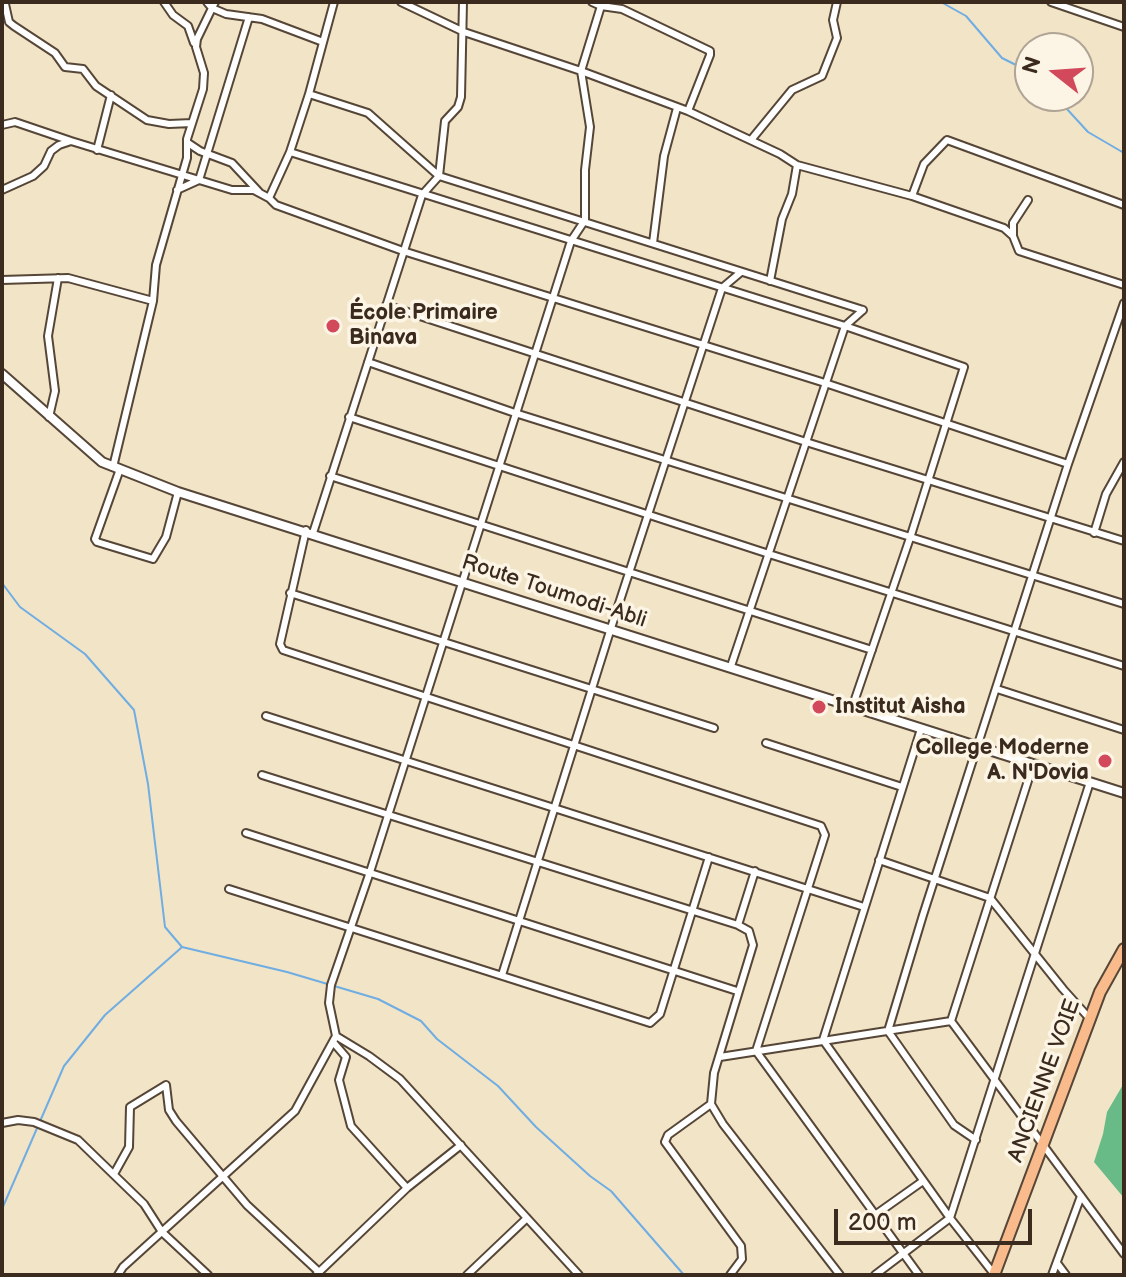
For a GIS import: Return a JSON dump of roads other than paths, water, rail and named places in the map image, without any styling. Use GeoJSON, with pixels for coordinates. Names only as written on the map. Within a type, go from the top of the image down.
{"type":"FeatureCollection","features":[{"type":"Feature","properties":{"kind":"main road","name":"ANCIENNE VOIE"},"geometry":{"type":"LineString","coordinates":[[994,1275],[1104,981],[1124,949]]}},
{"type":"Feature","properties":{"kind":"street"},"geometry":{"type":"LineString","coordinates":[[164,2],[173,15],[188,26],[204,79],[192,123],[187,158],[156,265],[153,301],[116,468],[95,539],[153,559],[166,537],[178,492]]}},
{"type":"Feature","properties":{"kind":"street"},"geometry":{"type":"LineString","coordinates":[[269,198],[290,152],[334,2]]}},
{"type":"Feature","properties":{"kind":"street"},"geometry":{"type":"LineString","coordinates":[[401,2],[464,32],[688,111],[797,165],[912,196],[1004,228],[1013,236]]}},
{"type":"Feature","properties":{"kind":"street"},"geometry":{"type":"LineString","coordinates":[[463,2],[461,97],[458,107],[445,121],[439,176],[422,195],[309,532],[290,593],[280,644],[283,650],[818,823],[825,835],[756,1051]]}},
{"type":"Feature","properties":{"kind":"street"},"geometry":{"type":"LineString","coordinates":[[592,2],[622,9],[710,51],[688,111]]}},
{"type":"Feature","properties":{"kind":"street"},"geometry":{"type":"LineString","coordinates":[[751,140],[792,90],[822,76],[838,34],[833,20],[837,2]]}},
{"type":"Feature","properties":{"kind":"street"},"geometry":{"type":"LineString","coordinates":[[1051,2],[1124,27]]}},
{"type":"Feature","properties":{"kind":"street"},"geometry":{"type":"LineString","coordinates":[[5,4],[9,22],[55,53],[65,67],[83,69],[96,86],[147,120],[169,124],[192,123]]}},
{"type":"Feature","properties":{"kind":"street"},"geometry":{"type":"LineString","coordinates":[[196,47],[211,4],[234,16],[262,19],[323,42]]}},
{"type":"Feature","properties":{"kind":"street"},"geometry":{"type":"LineString","coordinates":[[407,1188],[351,1126],[339,1078],[346,1057],[334,1039],[329,994],[552,298],[571,241],[585,220],[585,170],[590,127],[581,71],[602,4]]}},
{"type":"Feature","properties":{"kind":"street"},"geometry":{"type":"LineString","coordinates":[[199,180],[249,17]]}},
{"type":"Feature","properties":{"kind":"street"},"geometry":{"type":"LineString","coordinates":[[309,94],[368,113],[439,176],[863,310],[845,326],[731,666]]}},
{"type":"Feature","properties":{"kind":"street"},"geometry":{"type":"LineString","coordinates":[[97,150],[111,95]]}},
{"type":"Feature","properties":{"kind":"street"},"geometry":{"type":"LineString","coordinates":[[653,243],[664,156],[677,108]]}},
{"type":"Feature","properties":{"kind":"street"},"geometry":{"type":"LineString","coordinates":[[2,125],[15,122],[182,176],[232,190],[260,192]]}},
{"type":"Feature","properties":{"kind":"street"},"geometry":{"type":"LineString","coordinates":[[912,196],[924,164],[947,140],[1124,205]]}},
{"type":"Feature","properties":{"kind":"street"},"geometry":{"type":"LineString","coordinates":[[2,190],[33,176],[44,166],[51,151],[71,141]]}},
{"type":"Feature","properties":{"kind":"street"},"geometry":{"type":"LineString","coordinates":[[188,143],[232,163],[276,205],[403,251],[825,383],[1068,464]]}},
{"type":"Feature","properties":{"kind":"street"},"geometry":{"type":"LineString","coordinates":[[290,152],[845,326],[964,367],[853,705]]}},
{"type":"Feature","properties":{"kind":"street"},"geometry":{"type":"LineString","coordinates":[[770,281],[797,165]]}},
{"type":"Feature","properties":{"kind":"street"},"geometry":{"type":"LineString","coordinates":[[177,190],[199,180]]}},
{"type":"Feature","properties":{"kind":"street"},"geometry":{"type":"LineString","coordinates":[[1028,200],[1013,223],[1013,236],[1019,251],[1124,285]]}},
{"type":"Feature","properties":{"kind":"street"},"geometry":{"type":"LineString","coordinates":[[502,975],[722,288],[741,272]]}},
{"type":"Feature","properties":{"kind":"street"},"geometry":{"type":"LineString","coordinates":[[49,417],[55,391],[48,336],[58,278]]}},
{"type":"Feature","properties":{"kind":"street"},"geometry":{"type":"LineString","coordinates":[[2,280],[78,279],[153,301]]}},
{"type":"Feature","properties":{"kind":"street"},"geometry":{"type":"LineString","coordinates":[[888,1031],[1068,464],[1124,303]]}},
{"type":"Feature","properties":{"kind":"street"},"geometry":{"type":"LineString","coordinates":[[386,305],[806,442],[1124,541]]}},
{"type":"Feature","properties":{"kind":"street"},"geometry":{"type":"LineString","coordinates":[[368,362],[515,413],[1124,604]]}},
{"type":"Feature","properties":{"kind":"street","name":"Route Toumodi-Abli"},"geometry":{"type":"LineString","coordinates":[[2,374],[91,453],[116,468],[178,492],[1124,793]]}},
{"type":"Feature","properties":{"kind":"street"},"geometry":{"type":"LineString","coordinates":[[349,417],[1124,666]]}},
{"type":"Feature","properties":{"kind":"street"},"geometry":{"type":"LineString","coordinates":[[1094,533],[1106,494],[1124,462]]}},
{"type":"Feature","properties":{"kind":"street"},"geometry":{"type":"LineString","coordinates":[[330,476],[872,650]]}},
{"type":"Feature","properties":{"kind":"street"},"geometry":{"type":"LineString","coordinates":[[290,593],[714,728]]}},
{"type":"Feature","properties":{"kind":"street"},"geometry":{"type":"LineString","coordinates":[[997,689],[1124,730]]}},
{"type":"Feature","properties":{"kind":"street"},"geometry":{"type":"LineString","coordinates":[[266,716],[864,907]]}},
{"type":"Feature","properties":{"kind":"street"},"geometry":{"type":"LineString","coordinates":[[823,1040],[921,729]]}},
{"type":"Feature","properties":{"kind":"street"},"geometry":{"type":"LineString","coordinates":[[766,743],[902,787]]}},
{"type":"Feature","properties":{"kind":"street"},"geometry":{"type":"LineString","coordinates":[[951,1021],[1033,765]]}},
{"type":"Feature","properties":{"kind":"street"},"geometry":{"type":"LineString","coordinates":[[262,775],[749,931],[753,939],[712,1083],[711,1104],[723,1124],[840,1275]]}},
{"type":"Feature","properties":{"kind":"street"},"geometry":{"type":"LineString","coordinates":[[875,1275],[950,1218],[1090,782]]}},
{"type":"Feature","properties":{"kind":"street"},"geometry":{"type":"LineString","coordinates":[[246,833],[737,991]]}},
{"type":"Feature","properties":{"kind":"street"},"geometry":{"type":"LineString","coordinates":[[229,889],[650,1023],[660,1014],[709,857]]}},
{"type":"Feature","properties":{"kind":"street"},"geometry":{"type":"LineString","coordinates":[[879,860],[990,898],[1090,1019]]}},
{"type":"Feature","properties":{"kind":"street"},"geometry":{"type":"LineString","coordinates":[[738,925],[755,871]]}},
{"type":"Feature","properties":{"kind":"street"},"geometry":{"type":"LineString","coordinates":[[720,1057],[951,1021]]}},
{"type":"Feature","properties":{"kind":"street"},"geometry":{"type":"LineString","coordinates":[[951,1021],[1044,1142],[1124,1254]]}},
{"type":"Feature","properties":{"kind":"street"},"geometry":{"type":"LineString","coordinates":[[888,1031],[954,1125],[976,1140]]}},
{"type":"Feature","properties":{"kind":"street"},"geometry":{"type":"LineString","coordinates":[[334,1039],[369,1056],[400,1079],[579,1275]]}},
{"type":"Feature","properties":{"kind":"street"},"geometry":{"type":"LineString","coordinates":[[118,1275],[295,1111],[334,1039]]}},
{"type":"Feature","properties":{"kind":"street"},"geometry":{"type":"LineString","coordinates":[[823,1040],[994,1275]]}},
{"type":"Feature","properties":{"kind":"street"},"geometry":{"type":"LineString","coordinates":[[756,1051],[919,1275]]}},
{"type":"Feature","properties":{"kind":"street"},"geometry":{"type":"LineString","coordinates":[[114,1174],[129,1147],[128,1110],[134,1103],[165,1085],[172,1117],[247,1205],[318,1274],[407,1188],[461,1145]]}},
{"type":"Feature","properties":{"kind":"street"},"geometry":{"type":"LineString","coordinates":[[711,1104],[668,1135],[665,1142],[741,1246],[742,1259],[730,1275]]}},
{"type":"Feature","properties":{"kind":"street"},"geometry":{"type":"LineString","coordinates":[[2,1123],[18,1120],[34,1122],[78,1140],[148,1209],[162,1232],[208,1275]]}},
{"type":"Feature","properties":{"kind":"street"},"geometry":{"type":"LineString","coordinates":[[875,1215],[923,1181]]}},
{"type":"Feature","properties":{"kind":"street"},"geometry":{"type":"LineString","coordinates":[[1052,1275],[1081,1196]]}},
{"type":"Feature","properties":{"kind":"street"},"geometry":{"type":"LineString","coordinates":[[467,1275],[527,1218]]}},
{"type":"Feature","properties":{"kind":"street"},"geometry":{"type":"LineString","coordinates":[[1057,1263],[1066,1275]]}},
{"type":"Feature","properties":{"kind":"waterway"},"geometry":{"type":"LineString","coordinates":[[941,2],[966,16],[1002,58],[1014,64]]}},
{"type":"Feature","properties":{"kind":"waterway"},"geometry":{"type":"LineString","coordinates":[[1070,112],[1088,132],[1124,153]]}},
{"type":"Feature","properties":{"kind":"waterway"},"geometry":{"type":"LineString","coordinates":[[2,583],[20,607],[85,654],[134,710],[148,784],[165,927],[182,947],[287,972],[378,999],[421,1021],[437,1039],[498,1086],[536,1127],[611,1191],[684,1275]]}},
{"type":"Feature","properties":{"kind":"waterway"},"geometry":{"type":"LineString","coordinates":[[2,1209],[64,1066],[105,1015],[181,948]]}},
{"type":"Feature","properties":{"kind":"place","name":"École Primaire Binava"},"geometry":{"type":"Point","coordinates":[333,326]}},
{"type":"Feature","properties":{"kind":"place","name":"Institut Aisha"},"geometry":{"type":"Point","coordinates":[819,707]}},
{"type":"Feature","properties":{"kind":"place","name":"College Moderne A. N'Dovia"},"geometry":{"type":"Point","coordinates":[1105,761]}}]}
